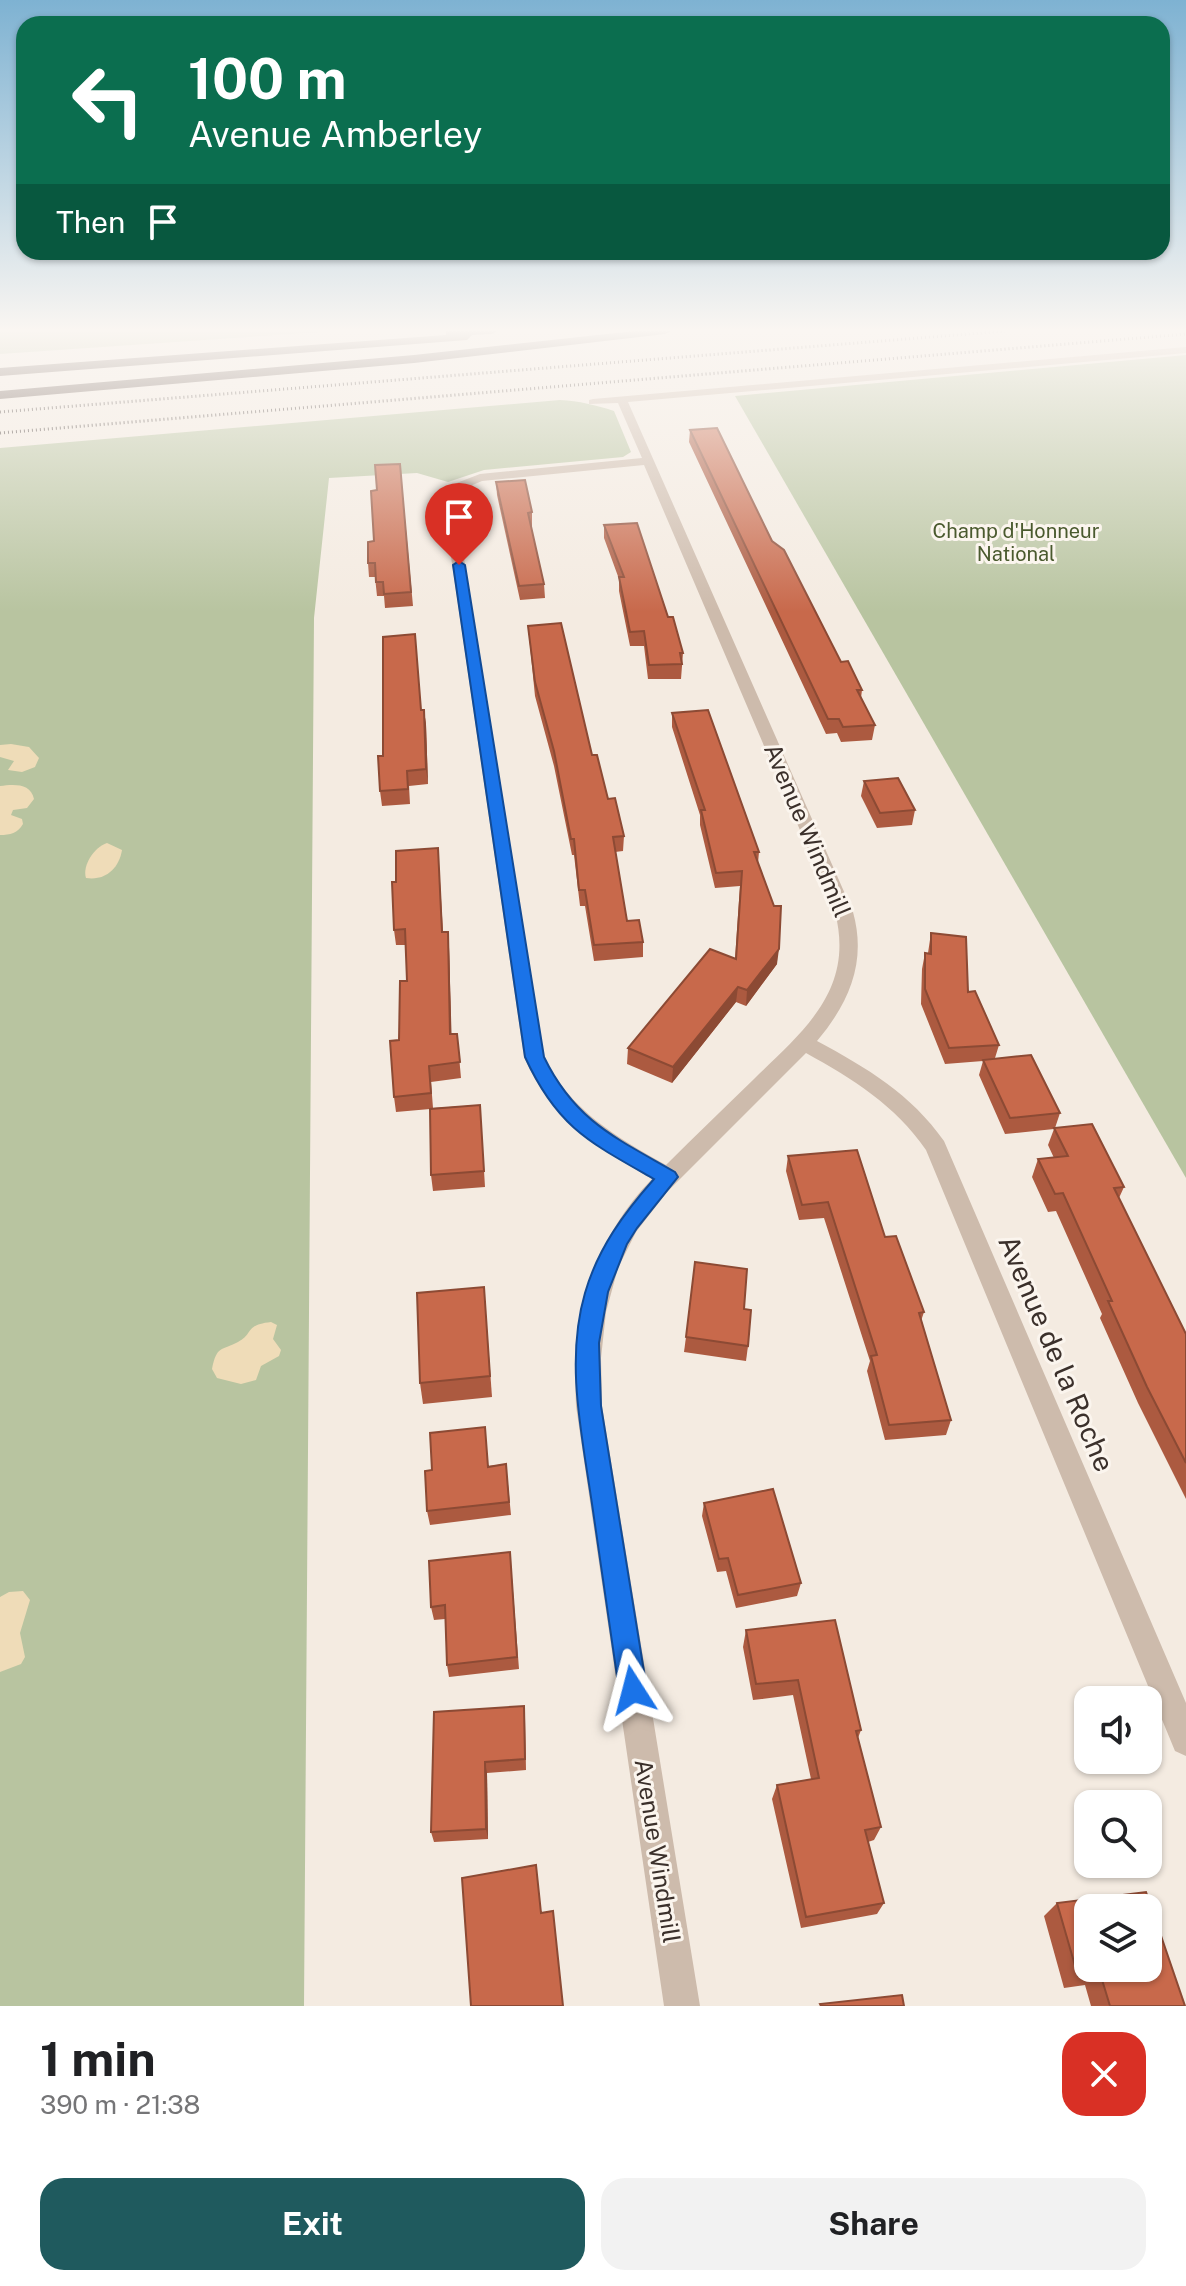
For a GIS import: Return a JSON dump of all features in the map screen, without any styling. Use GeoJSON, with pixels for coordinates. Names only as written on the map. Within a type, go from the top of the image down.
{"type":"FeatureCollection","features":[{"type":"Feature","properties":{"kind":"street","name":"Avenue Windmill"},"geometry":{"type":"LineString","coordinates":[[633,425],[848,926],[849,962],[839,995],[804,1043],[668,1177],[629,1222],[606,1268],[590,1320],[586,1373],[682,2006]]}},
{"type":"Feature","properties":{"kind":"street"},"geometry":{"type":"LineString","coordinates":[[650,461],[480,478],[458,487],[451,494],[449,502],[534,1057],[550,1090],[575,1119],[608,1143],[668,1177]]}},
{"type":"Feature","properties":{"kind":"street","name":"Avenue de la Roche"},"geometry":{"type":"LineString","coordinates":[[804,1043],[896,1098],[912,1113],[936,1147],[1186,1740]]}},
{"type":"Feature","properties":{"kind":"green space"},"geometry":{"type":"Polygon","coordinates":[[[273,425],[620,425],[631,452],[623,457],[484,470],[448,482],[417,473],[329,478],[314,618],[304,2006],[0,2006],[0,448],[273,425]]]}},
{"type":"Feature","properties":{"kind":"green space","name":"Champ d'Honneur National"},"geometry":{"type":"Polygon","coordinates":[[[752,425],[1186,425],[1186,1178],[752,425]]]}},
{"type":"Feature","properties":{"kind":"sand"},"geometry":{"type":"Polygon","coordinates":[[[0,745],[29,747],[39,758],[35,767],[22,772],[8,770],[14,761],[0,757],[0,745]]]}},
{"type":"Feature","properties":{"kind":"sand"},"geometry":{"type":"Polygon","coordinates":[[[0,786],[26,787],[34,799],[27,808],[13,810],[11,815],[22,819],[23,824],[7,835],[0,835],[0,786]]]}},
{"type":"Feature","properties":{"kind":"sand"},"geometry":{"type":"Polygon","coordinates":[[[107,843],[122,850],[118,862],[105,875],[86,878],[90,858],[107,843]]]}},
{"type":"Feature","properties":{"kind":"sand"},"geometry":{"type":"Polygon","coordinates":[[[271,1322],[277,1325],[273,1339],[281,1350],[279,1356],[261,1366],[256,1380],[241,1384],[217,1378],[212,1369],[218,1352],[243,1339],[257,1325],[271,1322]]]}},
{"type":"Feature","properties":{"kind":"sand"},"geometry":{"type":"Polygon","coordinates":[[[23,1591],[30,1600],[20,1633],[25,1657],[21,1664],[0,1672],[0,1597],[9,1592],[23,1591]]]}},
{"type":"Feature","properties":{"kind":"building"},"geometry":{"type":"Polygon","coordinates":[[[717,428],[772,541],[784,550],[841,662],[848,661],[862,690],[857,690],[875,725],[843,727],[839,719],[828,719],[690,430],[717,428]]]}},
{"type":"Feature","properties":{"kind":"building"},"geometry":{"type":"Polygon","coordinates":[[[400,464],[411,592],[384,594],[383,582],[376,582],[375,563],[368,563],[368,542],[374,541],[371,491],[377,490],[375,465],[400,464]]]}},
{"type":"Feature","properties":{"kind":"building"},"geometry":{"type":"Polygon","coordinates":[[[525,480],[532,512],[528,513],[544,584],[519,586],[496,482],[525,480]]]}},
{"type":"Feature","properties":{"kind":"building"},"geometry":{"type":"Polygon","coordinates":[[[637,523],[668,617],[673,617],[683,653],[680,653],[682,664],[649,665],[644,631],[630,632],[619,577],[624,577],[604,525],[637,523]]]}},
{"type":"Feature","properties":{"kind":"building"},"geometry":{"type":"Polygon","coordinates":[[[561,623],[592,755],[597,755],[608,799],[615,798],[624,836],[613,837],[627,921],[639,920],[643,942],[594,945],[585,890],[579,890],[574,839],[571,839],[554,751],[535,682],[528,626],[561,623]]]}},
{"type":"Feature","properties":{"kind":"building"},"geometry":{"type":"Polygon","coordinates":[[[415,634],[421,710],[424,710],[426,769],[407,771],[408,789],[380,791],[378,756],[383,756],[383,637],[415,634]]]}},
{"type":"Feature","properties":{"kind":"building"},"geometry":{"type":"Polygon","coordinates":[[[708,710],[759,852],[754,852],[774,906],[781,906],[779,949],[747,990],[738,987],[673,1067],[628,1048],[710,949],[736,959],[742,871],[716,873],[701,810],[705,810],[672,713],[708,710]]]}},
{"type":"Feature","properties":{"kind":"building"},"geometry":{"type":"Polygon","coordinates":[[[898,778],[915,810],[880,813],[864,781],[898,778]]]}},
{"type":"Feature","properties":{"kind":"building"},"geometry":{"type":"Polygon","coordinates":[[[438,848],[442,932],[448,932],[450,1034],[457,1034],[460,1062],[429,1066],[431,1093],[394,1097],[390,1041],[399,1040],[400,981],[407,981],[405,929],[394,930],[392,882],[396,882],[396,851],[438,848]]]}},
{"type":"Feature","properties":{"kind":"building"},"geometry":{"type":"Polygon","coordinates":[[[931,933],[966,937],[968,992],[975,991],[999,1045],[949,1048],[925,989],[925,953],[931,954],[931,933]]]}},
{"type":"Feature","properties":{"kind":"building"},"geometry":{"type":"Polygon","coordinates":[[[1031,1055],[1060,1113],[1010,1118],[983,1060],[1031,1055]]]}},
{"type":"Feature","properties":{"kind":"building"},"geometry":{"type":"Polygon","coordinates":[[[480,1105],[484,1171],[431,1175],[430,1109],[480,1105]]]}},
{"type":"Feature","properties":{"kind":"building"},"geometry":{"type":"Polygon","coordinates":[[[1092,1124],[1124,1187],[1114,1188],[1186,1334],[1186,1463],[1147,1387],[1063,1193],[1055,1194],[1038,1159],[1068,1156],[1054,1128],[1092,1124]]]}},
{"type":"Feature","properties":{"kind":"building"},"geometry":{"type":"Polygon","coordinates":[[[857,1150],[885,1237],[896,1236],[924,1312],[919,1313],[951,1420],[889,1425],[871,1356],[877,1355],[828,1202],[802,1205],[788,1156],[857,1150]]]}},
{"type":"Feature","properties":{"kind":"building"},"geometry":{"type":"Polygon","coordinates":[[[695,1262],[747,1269],[744,1309],[751,1310],[748,1346],[686,1337],[695,1262]]]}},
{"type":"Feature","properties":{"kind":"building"},"geometry":{"type":"Polygon","coordinates":[[[484,1287],[490,1376],[420,1383],[417,1293],[484,1287]]]}},
{"type":"Feature","properties":{"kind":"building"},"geometry":{"type":"Polygon","coordinates":[[[485,1427],[488,1467],[506,1464],[509,1502],[427,1511],[425,1471],[432,1470],[430,1433],[485,1427]]]}},
{"type":"Feature","properties":{"kind":"building"},"geometry":{"type":"Polygon","coordinates":[[[773,1489],[801,1583],[738,1595],[728,1558],[719,1559],[704,1503],[773,1489]]]}},
{"type":"Feature","properties":{"kind":"building"},"geometry":{"type":"Polygon","coordinates":[[[510,1552],[517,1657],[447,1665],[445,1605],[431,1607],[429,1561],[510,1552]]]}},
{"type":"Feature","properties":{"kind":"building"},"geometry":{"type":"Polygon","coordinates":[[[835,1620],[861,1730],[856,1731],[881,1827],[865,1830],[884,1903],[806,1917],[777,1785],[819,1778],[798,1680],[756,1684],[746,1630],[835,1620]]]}},
{"type":"Feature","properties":{"kind":"building"},"geometry":{"type":"Polygon","coordinates":[[[524,1706],[525,1759],[485,1762],[486,1829],[431,1832],[434,1712],[524,1706]]]}},
{"type":"Feature","properties":{"kind":"building"},"geometry":{"type":"Polygon","coordinates":[[[536,1865],[541,1913],[553,1911],[563,2006],[471,2006],[462,1878],[536,1865]]]}},
{"type":"Feature","properties":{"kind":"building"},"geometry":{"type":"Polygon","coordinates":[[[1074,1901],[1074,1962],[1057,1903],[1074,1901]]]}},
{"type":"Feature","properties":{"kind":"building"},"geometry":{"type":"Polygon","coordinates":[[[1162,1939],[1185,2006],[1110,2006],[1103,1982],[1162,1982],[1162,1939]]]}},
{"type":"Feature","properties":{"kind":"building"},"geometry":{"type":"Polygon","coordinates":[[[902,1995],[904,2006],[820,2004],[902,1995]]]}},
{"type":"Feature","properties":{"kind":"railway"},"geometry":{"type":"LineString","coordinates":[[0,433],[100,425]]}},
{"type":"Feature","properties":{"kind":"route"},"geometry":{"type":"LineString","coordinates":[[459,565],[534,1057],[550,1090],[575,1119],[608,1143],[668,1177],[629,1222],[618,1242],[597,1292],[587,1343],[589,1406],[633,1690]]}}]}
